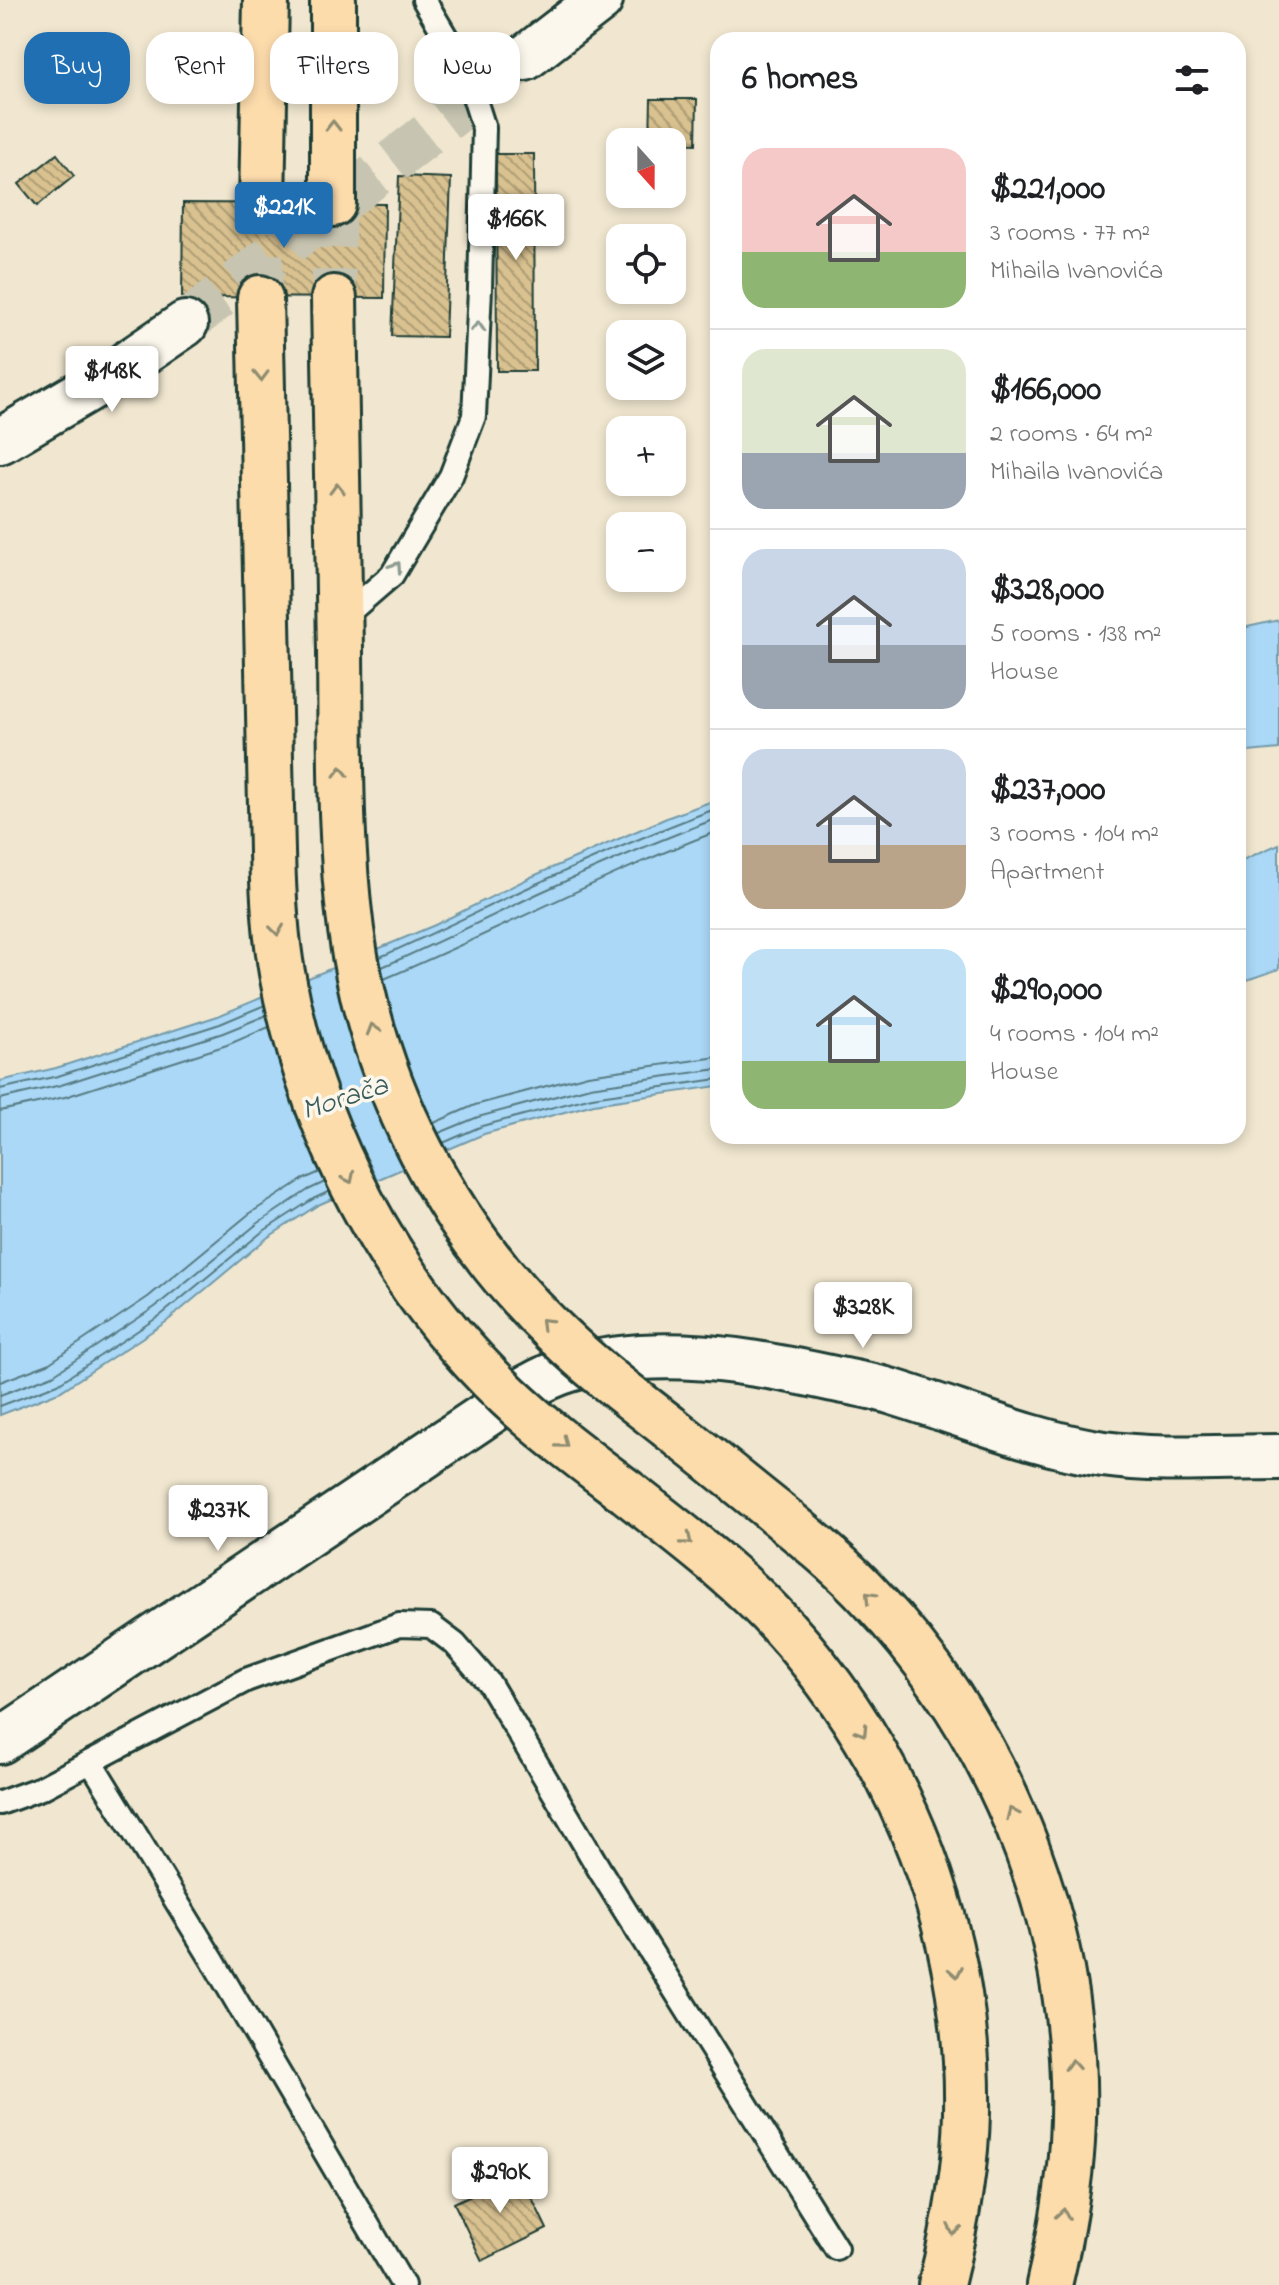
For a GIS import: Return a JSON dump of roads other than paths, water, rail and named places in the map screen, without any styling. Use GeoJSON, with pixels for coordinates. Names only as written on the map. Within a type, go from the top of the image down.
{"type":"FeatureCollection","features":[{"type":"Feature","properties":{"kind":"highway"},"geometry":{"type":"LineString","coordinates":[[262,204],[266,0]]}},
{"type":"Feature","properties":{"kind":"highway"},"geometry":{"type":"LineString","coordinates":[[333,0],[333,204]]}},
{"type":"Feature","properties":{"kind":"highway"},"geometry":{"type":"LineString","coordinates":[[260,298],[273,896],[280,958],[304,1063],[338,1157],[356,1194],[396,1261],[432,1312],[506,1394],[534,1420],[745,1589],[802,1648],[838,1695],[893,1786],[918,1840],[937,1894],[962,2009],[967,2114],[963,2170],[955,2225],[941,2285]]}},
{"type":"Feature","properties":{"kind":"highway"},"geometry":{"type":"LineString","coordinates":[[334,298],[341,780],[351,931],[368,1014],[387,1072],[427,1163],[456,1212],[533,1311],[581,1357],[821,1549],[872,1599],[915,1649],[975,1738],[1026,1845],[1046,1907],[1062,1977],[1071,2048],[1072,2143],[1062,2226],[1049,2285]]}},
{"type":"Feature","properties":{"kind":"street"},"geometry":{"type":"LineString","coordinates":[[525,58],[600,0]]}},
{"type":"Feature","properties":{"kind":"street"},"geometry":{"type":"LineString","coordinates":[[0,441],[102,381],[185,324]]}},
{"type":"Feature","properties":{"kind":"street"},"geometry":{"type":"LineString","coordinates":[[0,1741],[523,1390],[568,1369],[629,1357],[685,1357],[784,1368],[889,1391],[1032,1437],[1102,1453],[1161,1459],[1279,1457]]}},
{"type":"Feature","properties":{"kind":"lane"},"geometry":{"type":"LineString","coordinates":[[340,636],[392,575],[451,476],[474,416],[484,128],[465,69],[424,0]]}},
{"type":"Feature","properties":{"kind":"lane"},"geometry":{"type":"LineString","coordinates":[[0,1803],[41,1788],[246,1680],[399,1625],[431,1626],[455,1644],[489,1683],[601,1872],[836,2248]]}},
{"type":"Feature","properties":{"kind":"lane"},"geometry":{"type":"LineString","coordinates":[[91,1762],[213,1961],[403,2285]]}},
{"type":"Feature","properties":{"kind":"water"},"geometry":{"type":"Polygon","coordinates":[[[1279,620],[1279,749],[1246,752],[1246,627],[1279,620]]]}},
{"type":"Feature","properties":{"kind":"water","name":"Morača"},"geometry":{"type":"Polygon","coordinates":[[[710,802],[710,1087],[594,1104],[484,1134],[318,1205],[267,1238],[166,1322],[61,1391],[0,1415],[0,1081],[56,1068],[218,1016],[435,925],[531,877],[710,802]]]}},
{"type":"Feature","properties":{"kind":"water"},"geometry":{"type":"Polygon","coordinates":[[[1279,844],[1279,969],[1246,980],[1246,858],[1279,844]]]}},
{"type":"Feature","properties":{"kind":"tunnel"},"geometry":{"type":"LineString","coordinates":[[185,324],[525,58]]}},
{"type":"Feature","properties":{"kind":"tunnel"},"geometry":{"type":"LineString","coordinates":[[260,298],[262,204]]}},
{"type":"Feature","properties":{"kind":"tunnel"},"geometry":{"type":"LineString","coordinates":[[333,204],[334,298]]}}]}
